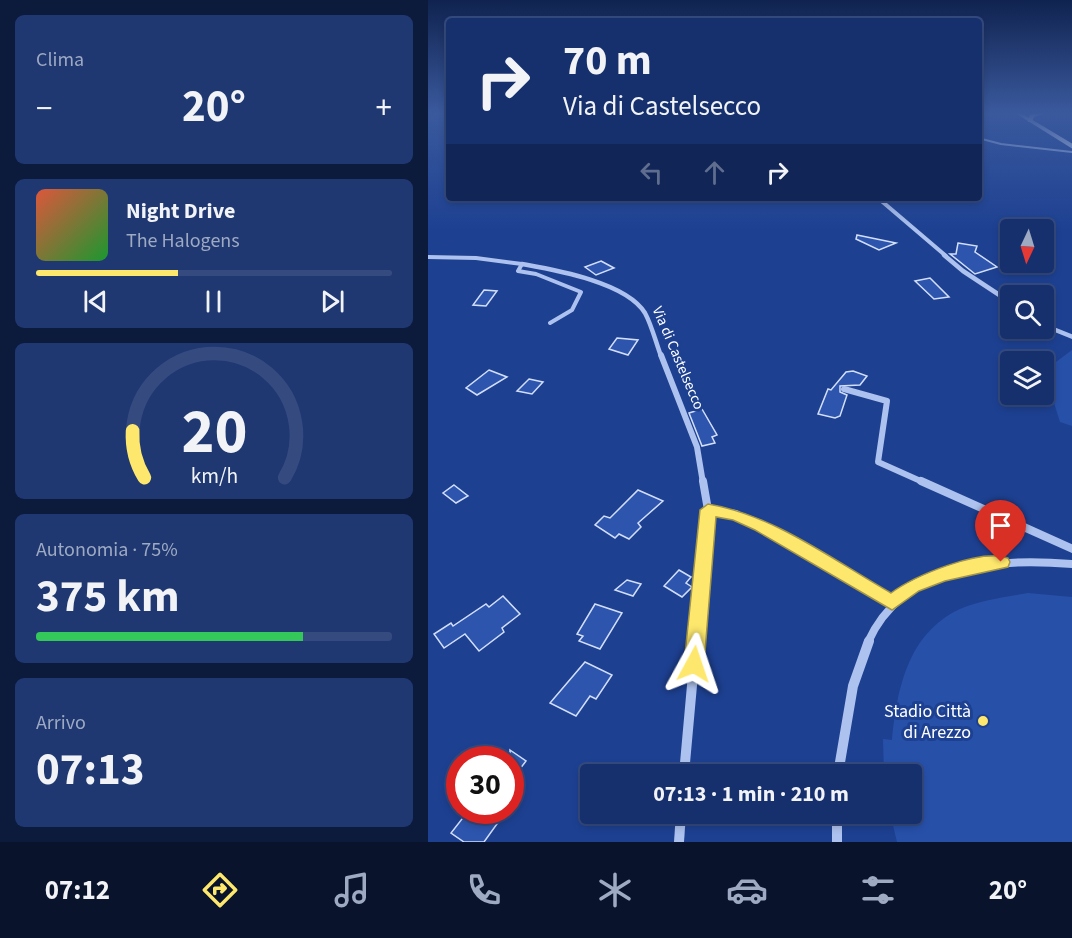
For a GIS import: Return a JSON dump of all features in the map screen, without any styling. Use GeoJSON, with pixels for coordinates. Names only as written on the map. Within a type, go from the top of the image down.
{"type":"FeatureCollection","features":[{"type":"Feature","properties":{"kind":"street"},"geometry":{"type":"LineString","coordinates":[[881,201],[963,272],[1000,296]]}},
{"type":"Feature","properties":{"kind":"street","name":"Via di Castelsecco"},"geometry":{"type":"LineString","coordinates":[[521,264],[572,274],[636,303],[644,312],[697,447],[708,510],[685,764]]}},
{"type":"Feature","properties":{"kind":"street"},"geometry":{"type":"LineString","coordinates":[[1054,329],[1073,337]]}},
{"type":"Feature","properties":{"kind":"street"},"geometry":{"type":"LineString","coordinates":[[844,389],[887,401],[878,462],[1073,549]]}},
{"type":"Feature","properties":{"kind":"street"},"geometry":{"type":"LineString","coordinates":[[708,510],[736,514],[892,602]]}},
{"type":"Feature","properties":{"kind":"street"},"geometry":{"type":"LineString","coordinates":[[840,764],[851,694],[871,636],[892,602],[913,586],[942,574],[984,564],[1036,560],[1073,564]]}},
{"type":"Feature","properties":{"kind":"street"},"geometry":{"type":"LineString","coordinates":[[679,842],[680,824]]}},
{"type":"Feature","properties":{"kind":"street"},"geometry":{"type":"LineString","coordinates":[[836,824],[837,842]]}},
{"type":"Feature","properties":{"kind":"lane"},"geometry":{"type":"LineString","coordinates":[[428,257],[476,258],[521,264],[518,272],[536,274],[581,292],[572,310],[550,323]]}},
{"type":"Feature","properties":{"kind":"shaded area"},"geometry":{"type":"Polygon","coordinates":[[[1072,350],[1072,426],[1060,422],[1054,403],[1054,364],[1072,350]]]}},
{"type":"Feature","properties":{"kind":"shaded area","name":"Stadio Città di Arezzo"},"geometry":{"type":"Polygon","coordinates":[[[1028,593],[1072,597],[1072,842],[897,842],[893,824],[922,824],[922,764],[884,764],[883,739],[892,740],[897,701],[908,664],[928,632],[942,619],[960,609],[985,601],[1028,593]]]}},
{"type":"Feature","properties":{"kind":"building"},"geometry":{"type":"Polygon","coordinates":[[[857,235],[896,243],[879,250],[856,239],[857,235]]]}},
{"type":"Feature","properties":{"kind":"building"},"geometry":{"type":"Polygon","coordinates":[[[958,243],[977,246],[975,252],[997,267],[975,274],[950,254],[956,254],[958,243]]]}},
{"type":"Feature","properties":{"kind":"building"},"geometry":{"type":"Polygon","coordinates":[[[601,261],[614,268],[596,275],[585,267],[601,261]]]}},
{"type":"Feature","properties":{"kind":"building"},"geometry":{"type":"Polygon","coordinates":[[[930,278],[949,297],[934,299],[915,281],[930,278]]]}},
{"type":"Feature","properties":{"kind":"building"},"geometry":{"type":"Polygon","coordinates":[[[484,290],[497,291],[486,306],[473,305],[484,290]]]}},
{"type":"Feature","properties":{"kind":"building"},"geometry":{"type":"Polygon","coordinates":[[[617,338],[638,340],[628,355],[609,349],[617,338]]]}},
{"type":"Feature","properties":{"kind":"building"},"geometry":{"type":"Polygon","coordinates":[[[489,370],[507,377],[477,395],[466,388],[489,370]]]}},
{"type":"Feature","properties":{"kind":"building"},"geometry":{"type":"Polygon","coordinates":[[[853,371],[867,376],[860,385],[840,386],[840,392],[847,395],[840,416],[835,418],[818,414],[828,389],[831,390],[846,372],[853,371]]]}},
{"type":"Feature","properties":{"kind":"building"},"geometry":{"type":"Polygon","coordinates":[[[529,379],[543,382],[532,394],[517,391],[529,379]]]}},
{"type":"Feature","properties":{"kind":"building"},"geometry":{"type":"Polygon","coordinates":[[[702,409],[717,435],[712,437],[715,443],[702,446],[689,413],[702,409]]]}},
{"type":"Feature","properties":{"kind":"building"},"geometry":{"type":"Polygon","coordinates":[[[454,485],[468,496],[456,503],[443,493],[454,485]]]}},
{"type":"Feature","properties":{"kind":"building"},"geometry":{"type":"Polygon","coordinates":[[[638,490],[663,501],[638,523],[641,527],[629,539],[619,534],[615,538],[595,525],[604,516],[610,518],[638,490]]]}},
{"type":"Feature","properties":{"kind":"building"},"geometry":{"type":"Polygon","coordinates":[[[679,570],[691,577],[686,583],[692,587],[682,597],[664,586],[679,570]]]}},
{"type":"Feature","properties":{"kind":"building"},"geometry":{"type":"Polygon","coordinates":[[[627,580],[641,584],[633,596],[615,590],[627,580]]]}},
{"type":"Feature","properties":{"kind":"building"},"geometry":{"type":"Polygon","coordinates":[[[503,596],[520,614],[502,628],[504,632],[479,651],[465,634],[444,648],[434,634],[451,623],[453,626],[486,604],[489,607],[503,596]]]}},
{"type":"Feature","properties":{"kind":"building"},"geometry":{"type":"Polygon","coordinates":[[[595,604],[622,613],[600,649],[579,641],[583,636],[577,634],[595,604]]]}},
{"type":"Feature","properties":{"kind":"building"},"geometry":{"type":"Polygon","coordinates":[[[585,662],[612,675],[596,699],[590,696],[576,716],[550,703],[585,662]]]}},
{"type":"Feature","properties":{"kind":"building"},"geometry":{"type":"Polygon","coordinates":[[[458,824],[497,824],[484,842],[464,842],[451,833],[458,824]]]}},
{"type":"Feature","properties":{"kind":"place","name":"Stadio Città di Arezzo"},"geometry":{"type":"Point","coordinates":[983,721]}},
{"type":"Feature","properties":{"kind":"route"},"geometry":{"type":"LineString","coordinates":[[694,664],[708,510],[736,514],[892,602],[913,586],[942,574],[1001,562]]}}]}
